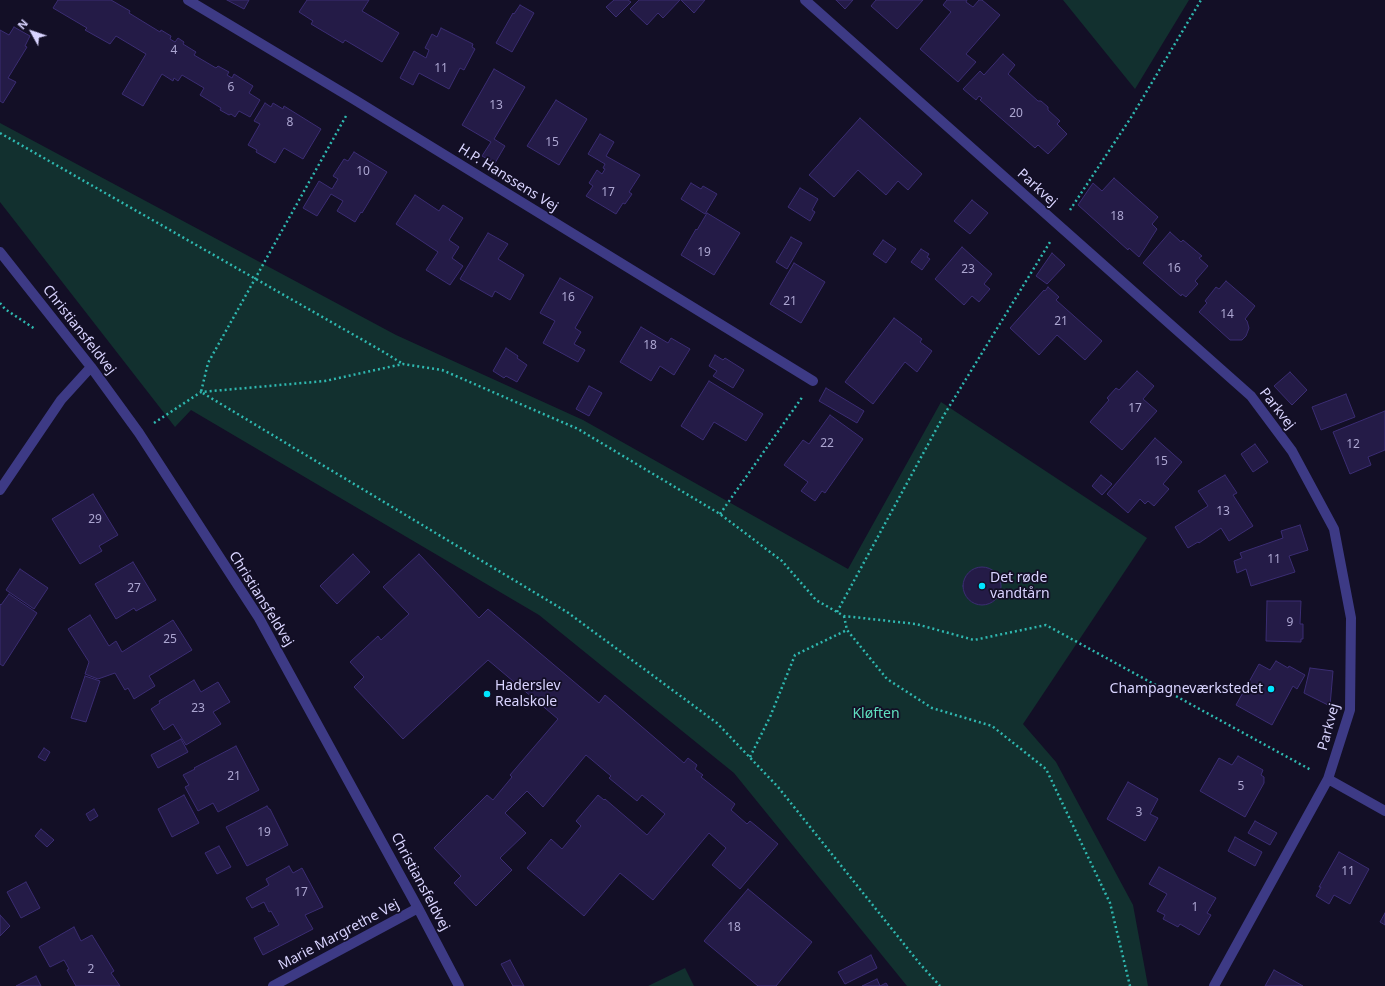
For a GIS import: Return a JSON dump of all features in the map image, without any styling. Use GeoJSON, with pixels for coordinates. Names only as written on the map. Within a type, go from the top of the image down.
{"type":"FeatureCollection","features":[{"type":"Feature","properties":{"kind":"street","name":"H.P. Hanssens Vej"},"geometry":{"type":"LineString","coordinates":[[188,0],[355,100],[813,382]]}},
{"type":"Feature","properties":{"kind":"street","name":"Parkvej"},"geometry":{"type":"LineString","coordinates":[[805,0],[1251,396],[1292,451],[1334,530],[1351,618],[1350,710],[1328,779],[1214,986]]}},
{"type":"Feature","properties":{"kind":"street","name":"Christiansfeldvej"},"geometry":{"type":"LineString","coordinates":[[0,252],[91,367],[139,434],[259,618],[418,908],[459,986]]}},
{"type":"Feature","properties":{"kind":"street"},"geometry":{"type":"LineString","coordinates":[[0,490],[61,400],[91,367]]}},
{"type":"Feature","properties":{"kind":"street"},"geometry":{"type":"LineString","coordinates":[[1328,779],[1385,811]]}},
{"type":"Feature","properties":{"kind":"street","name":"Marie Margrethe Vej"},"geometry":{"type":"LineString","coordinates":[[273,986],[418,908]]}},
{"type":"Feature","properties":{"kind":"path"},"geometry":{"type":"LineString","coordinates":[[837,612],[944,415],[1060,226],[1132,116],[1201,0]]}},
{"type":"Feature","properties":{"kind":"path"},"geometry":{"type":"LineString","coordinates":[[201,392],[208,363],[355,100]]}},
{"type":"Feature","properties":{"kind":"path"},"geometry":{"type":"LineString","coordinates":[[0,133],[403,364]]}},
{"type":"Feature","properties":{"kind":"path"},"geometry":{"type":"LineString","coordinates":[[139,434],[201,392],[325,381],[403,364],[442,370],[578,429],[720,514],[782,560],[816,600],[844,616],[916,624],[974,640],[1046,625],[1328,779]]}},
{"type":"Feature","properties":{"kind":"path"},"geometry":{"type":"LineString","coordinates":[[720,514],[813,382]]}},
{"type":"Feature","properties":{"kind":"path"},"geometry":{"type":"LineString","coordinates":[[201,392],[567,612],[717,723],[778,787],[920,964],[940,986]]}},
{"type":"Feature","properties":{"kind":"path"},"geometry":{"type":"LineString","coordinates":[[844,616],[847,630],[887,679],[932,708],[992,726],[1046,769],[1110,903],[1130,986]]}},
{"type":"Feature","properties":{"kind":"path"},"geometry":{"type":"LineString","coordinates":[[750,757],[770,717],[795,654],[847,630]]}},
{"type":"Feature","properties":{"kind":"green space"},"geometry":{"type":"Polygon","coordinates":[[[1063,0],[1189,0],[1135,89],[1063,0]]]}},
{"type":"Feature","properties":{"kind":"green space","name":"Kløften"},"geometry":{"type":"Polygon","coordinates":[[[0,123],[396,335],[583,420],[848,569],[941,402],[1147,538],[1023,724],[1056,762],[1133,905],[1148,986],[907,986],[734,773],[539,615],[191,410],[175,427],[0,202],[0,123]]]}},
{"type":"Feature","properties":{"kind":"green space"},"geometry":{"type":"Polygon","coordinates":[[[685,968],[694,986],[648,986],[685,968]]]}},
{"type":"Feature","properties":{"kind":"building"},"geometry":{"type":"Polygon","coordinates":[[[58,0],[111,0],[160,32],[161,30],[171,36],[170,39],[175,42],[178,38],[184,42],[183,44],[196,52],[194,55],[216,68],[218,66],[229,72],[227,75],[232,78],[234,74],[253,86],[249,93],[260,100],[250,117],[239,111],[235,117],[220,110],[221,108],[200,95],[204,88],[182,75],[178,81],[174,78],[173,81],[162,74],[143,106],[122,94],[146,54],[116,36],[110,44],[85,30],[87,28],[53,8],[58,0]]]}},
{"type":"Feature","properties":{"kind":"building"},"geometry":{"type":"Polygon","coordinates":[[[227,0],[249,0],[244,9],[227,0]]]}},
{"type":"Feature","properties":{"kind":"building"},"geometry":{"type":"Polygon","coordinates":[[[307,0],[369,0],[362,11],[399,33],[382,62],[345,40],[343,43],[311,24],[313,21],[299,12],[307,0]]]}},
{"type":"Feature","properties":{"kind":"building"},"geometry":{"type":"Polygon","coordinates":[[[614,0],[628,0],[631,2],[616,17],[606,7],[614,0]]]}},
{"type":"Feature","properties":{"kind":"building"},"geometry":{"type":"Polygon","coordinates":[[[639,0],[680,0],[663,18],[658,13],[647,25],[630,9],[639,0]]]}},
{"type":"Feature","properties":{"kind":"building"},"geometry":{"type":"Polygon","coordinates":[[[681,0],[705,0],[694,13],[681,0]]]}},
{"type":"Feature","properties":{"kind":"building"},"geometry":{"type":"Polygon","coordinates":[[[836,0],[853,0],[845,9],[836,0]]]}},
{"type":"Feature","properties":{"kind":"building"},"geometry":{"type":"Polygon","coordinates":[[[876,0],[923,0],[897,29],[871,6],[876,0]]]}},
{"type":"Feature","properties":{"kind":"building"},"geometry":{"type":"Polygon","coordinates":[[[947,0],[967,0],[966,2],[973,7],[979,0],[982,0],[1000,15],[966,54],[976,62],[958,82],[920,49],[951,12],[943,5],[947,0]]]}},
{"type":"Feature","properties":{"kind":"building"},"geometry":{"type":"Polygon","coordinates":[[[520,5],[534,13],[512,52],[496,43],[513,13],[514,14],[520,5]]]}},
{"type":"Feature","properties":{"kind":"building"},"geometry":{"type":"Polygon","coordinates":[[[14,27],[30,36],[25,46],[27,47],[8,78],[16,82],[3,103],[0,101],[0,30],[9,35],[14,27]]]}},
{"type":"Feature","properties":{"kind":"building"},"geometry":{"type":"Polygon","coordinates":[[[441,28],[473,44],[472,47],[475,49],[464,70],[460,68],[449,89],[419,73],[413,85],[400,78],[414,51],[426,58],[429,50],[425,48],[432,34],[437,37],[441,28]]]}},
{"type":"Feature","properties":{"kind":"building"},"geometry":{"type":"Polygon","coordinates":[[[1003,54],[1015,65],[1008,74],[1038,101],[1041,101],[1048,107],[1048,110],[1060,121],[1057,124],[1067,134],[1048,154],[1038,145],[1035,148],[980,100],[982,98],[979,96],[976,100],[963,89],[980,71],[984,75],[1003,54]]]}},
{"type":"Feature","properties":{"kind":"building"},"geometry":{"type":"Polygon","coordinates":[[[494,69],[525,87],[494,139],[505,146],[495,163],[482,156],[491,142],[462,125],[494,69]]]}},
{"type":"Feature","properties":{"kind":"building"},"geometry":{"type":"Polygon","coordinates":[[[556,100],[587,119],[559,165],[527,146],[556,100]]]}},
{"type":"Feature","properties":{"kind":"building"},"geometry":{"type":"Polygon","coordinates":[[[265,103],[271,107],[273,103],[283,109],[284,106],[321,129],[303,159],[284,148],[275,163],[256,152],[257,150],[248,145],[260,124],[254,121],[265,103]]]}},
{"type":"Feature","properties":{"kind":"building"},"geometry":{"type":"Polygon","coordinates":[[[860,118],[922,174],[908,190],[898,181],[886,195],[858,170],[834,197],[809,175],[860,118]]]}},
{"type":"Feature","properties":{"kind":"building"},"geometry":{"type":"Polygon","coordinates":[[[600,134],[614,142],[606,156],[640,175],[629,192],[632,194],[625,204],[623,203],[616,214],[586,196],[593,186],[589,183],[597,170],[602,174],[605,169],[603,168],[605,164],[588,154],[600,134]]]}},
{"type":"Feature","properties":{"kind":"building"},"geometry":{"type":"Polygon","coordinates":[[[354,152],[387,172],[355,222],[337,211],[343,201],[331,194],[317,216],[303,208],[319,181],[332,189],[338,179],[333,176],[344,159],[348,161],[354,152]]]}},
{"type":"Feature","properties":{"kind":"building"},"geometry":{"type":"Polygon","coordinates":[[[1114,178],[1158,217],[1152,224],[1157,229],[1139,257],[1129,248],[1128,250],[1078,205],[1093,183],[1102,191],[1114,178]]]}},
{"type":"Feature","properties":{"kind":"building"},"geometry":{"type":"Polygon","coordinates":[[[691,183],[701,189],[703,186],[717,194],[705,214],[681,199],[691,183]]]}},
{"type":"Feature","properties":{"kind":"building"},"geometry":{"type":"Polygon","coordinates":[[[800,188],[818,199],[812,210],[815,212],[810,221],[788,207],[800,188]]]}},
{"type":"Feature","properties":{"kind":"building"},"geometry":{"type":"Polygon","coordinates":[[[415,195],[439,211],[443,205],[463,218],[449,240],[459,247],[452,258],[463,266],[450,285],[426,270],[438,252],[396,224],[415,195]]]}},
{"type":"Feature","properties":{"kind":"building"},"geometry":{"type":"Polygon","coordinates":[[[972,200],[988,213],[970,234],[954,221],[972,200]]]}},
{"type":"Feature","properties":{"kind":"building"},"geometry":{"type":"Polygon","coordinates":[[[707,213],[740,233],[714,275],[681,255],[707,213]]]}},
{"type":"Feature","properties":{"kind":"building"},"geometry":{"type":"Polygon","coordinates":[[[1170,232],[1181,242],[1183,240],[1202,256],[1199,258],[1208,266],[1195,281],[1198,284],[1186,297],[1182,294],[1181,296],[1143,263],[1170,232]]]}},
{"type":"Feature","properties":{"kind":"building"},"geometry":{"type":"Polygon","coordinates":[[[488,233],[508,244],[498,259],[524,275],[510,300],[495,291],[492,297],[460,279],[488,233]]]}},
{"type":"Feature","properties":{"kind":"building"},"geometry":{"type":"Polygon","coordinates":[[[791,237],[802,243],[787,269],[776,262],[791,237]]]}},
{"type":"Feature","properties":{"kind":"building"},"geometry":{"type":"Polygon","coordinates":[[[883,240],[896,249],[886,263],[873,254],[883,240]]]}},
{"type":"Feature","properties":{"kind":"building"},"geometry":{"type":"Polygon","coordinates":[[[962,247],[992,274],[984,284],[990,289],[979,302],[972,296],[964,305],[935,279],[962,247]]]}},
{"type":"Feature","properties":{"kind":"building"},"geometry":{"type":"Polygon","coordinates":[[[921,249],[929,254],[927,257],[930,259],[922,270],[911,262],[921,249]]]}},
{"type":"Feature","properties":{"kind":"building"},"geometry":{"type":"Polygon","coordinates":[[[1052,253],[1065,265],[1047,284],[1036,276],[1052,253]]]}},
{"type":"Feature","properties":{"kind":"building"},"geometry":{"type":"Polygon","coordinates":[[[794,263],[825,282],[801,323],[770,304],[794,263]]]}},
{"type":"Feature","properties":{"kind":"building"},"geometry":{"type":"Polygon","coordinates":[[[560,278],[593,297],[575,328],[581,332],[574,344],[585,350],[578,362],[543,343],[555,321],[540,313],[560,278]]]}},
{"type":"Feature","properties":{"kind":"building"},"geometry":{"type":"Polygon","coordinates":[[[1226,281],[1255,306],[1245,319],[1249,328],[1246,336],[1242,340],[1230,340],[1199,312],[1207,303],[1205,301],[1216,287],[1219,289],[1226,281]]]}},
{"type":"Feature","properties":{"kind":"building"},"geometry":{"type":"Polygon","coordinates":[[[1048,287],[1059,297],[1056,300],[1102,341],[1085,360],[1057,335],[1039,355],[1010,328],[1048,287]]]}},
{"type":"Feature","properties":{"kind":"building"},"geometry":{"type":"Polygon","coordinates":[[[894,318],[922,339],[920,342],[932,351],[917,372],[905,362],[873,404],[845,382],[894,318]]]}},
{"type":"Feature","properties":{"kind":"building"},"geometry":{"type":"Polygon","coordinates":[[[641,327],[668,343],[671,338],[690,349],[674,375],[660,366],[651,381],[620,362],[641,327]]]}},
{"type":"Feature","properties":{"kind":"building"},"geometry":{"type":"Polygon","coordinates":[[[506,348],[518,356],[517,358],[527,365],[517,382],[506,376],[504,378],[493,371],[506,348]]]}},
{"type":"Feature","properties":{"kind":"building"},"geometry":{"type":"Polygon","coordinates":[[[715,355],[723,360],[725,358],[744,370],[733,388],[713,376],[717,371],[709,366],[715,355]]]}},
{"type":"Feature","properties":{"kind":"building"},"geometry":{"type":"Polygon","coordinates":[[[1137,371],[1154,386],[1143,399],[1157,411],[1122,450],[1090,422],[1109,400],[1107,398],[1116,388],[1119,390],[1137,371]]]}},
{"type":"Feature","properties":{"kind":"building"},"geometry":{"type":"Polygon","coordinates":[[[1290,372],[1307,390],[1292,405],[1274,386],[1290,372]]]}},
{"type":"Feature","properties":{"kind":"building"},"geometry":{"type":"Polygon","coordinates":[[[709,381],[763,414],[746,441],[714,422],[703,440],[681,426],[709,381]]]}},
{"type":"Feature","properties":{"kind":"building"},"geometry":{"type":"Polygon","coordinates":[[[589,386],[602,393],[589,416],[576,409],[589,386]]]}},
{"type":"Feature","properties":{"kind":"building"},"geometry":{"type":"Polygon","coordinates":[[[826,388],[864,411],[857,423],[819,401],[826,388]]]}},
{"type":"Feature","properties":{"kind":"building"},"geometry":{"type":"Polygon","coordinates":[[[1346,394],[1355,417],[1321,430],[1312,407],[1346,394]]]}},
{"type":"Feature","properties":{"kind":"building"},"geometry":{"type":"Polygon","coordinates":[[[1385,411],[1385,450],[1368,457],[1371,465],[1350,474],[1333,432],[1385,411]]]}},
{"type":"Feature","properties":{"kind":"building"},"geometry":{"type":"Polygon","coordinates":[[[830,415],[863,439],[825,493],[822,491],[815,501],[801,491],[808,482],[784,465],[803,440],[809,444],[830,415]]]}},
{"type":"Feature","properties":{"kind":"building"},"geometry":{"type":"Polygon","coordinates":[[[1155,438],[1182,462],[1163,484],[1169,489],[1154,506],[1148,501],[1145,504],[1140,499],[1128,513],[1107,494],[1155,438]]]}},
{"type":"Feature","properties":{"kind":"building"},"geometry":{"type":"Polygon","coordinates":[[[1255,444],[1268,462],[1253,472],[1241,454],[1255,444]]]}},
{"type":"Feature","properties":{"kind":"building"},"geometry":{"type":"Polygon","coordinates":[[[1101,475],[1112,484],[1102,495],[1092,486],[1101,475]]]}},
{"type":"Feature","properties":{"kind":"building"},"geometry":{"type":"Polygon","coordinates":[[[1225,475],[1237,493],[1233,495],[1253,526],[1229,541],[1221,528],[1199,543],[1198,542],[1188,548],[1175,527],[1208,506],[1198,491],[1225,475]]]}},
{"type":"Feature","properties":{"kind":"building"},"geometry":{"type":"Polygon","coordinates":[[[93,494],[118,535],[99,546],[102,551],[80,564],[52,519],[93,494]]]}},
{"type":"Feature","properties":{"kind":"building"},"geometry":{"type":"Polygon","coordinates":[[[1300,525],[1308,550],[1289,556],[1295,572],[1251,586],[1246,569],[1237,573],[1234,561],[1242,558],[1240,553],[1283,538],[1281,531],[1300,525]]]}},
{"type":"Feature","properties":{"kind":"building"},"geometry":{"type":"Polygon","coordinates":[[[353,554],[370,572],[337,604],[320,586],[353,554]]]}},
{"type":"Feature","properties":{"kind":"building"},"geometry":{"type":"Polygon","coordinates":[[[419,554],[479,618],[488,609],[599,703],[605,695],[684,763],[688,758],[697,765],[695,769],[703,775],[701,777],[735,804],[731,810],[747,824],[750,821],[778,844],[740,889],[712,865],[726,848],[709,833],[653,900],[620,873],[584,916],[527,868],[551,839],[562,849],[581,826],[576,821],[598,795],[604,800],[605,799],[647,835],[665,814],[642,795],[637,801],[609,778],[611,776],[586,755],[543,807],[527,791],[505,813],[526,833],[500,858],[512,870],[476,906],[454,883],[461,876],[434,848],[487,795],[493,800],[512,777],[510,775],[558,719],[488,660],[403,739],[354,687],[364,677],[350,662],[378,636],[381,640],[409,614],[383,587],[419,554]]]}},
{"type":"Feature","properties":{"kind":"building"},"geometry":{"type":"Polygon","coordinates":[[[133,562],[156,600],[136,611],[134,608],[116,619],[95,584],[133,562]]]}},
{"type":"Feature","properties":{"kind":"building","name":"Det røde vandtårn"},"geometry":{"type":"Polygon","coordinates":[[[982,567],[995,573],[1001,586],[995,599],[982,605],[969,599],[963,586],[969,573],[982,567]]]}},
{"type":"Feature","properties":{"kind":"building"},"geometry":{"type":"Polygon","coordinates":[[[20,569],[48,588],[34,609],[6,590],[20,569]]]}},
{"type":"Feature","properties":{"kind":"building"},"geometry":{"type":"Polygon","coordinates":[[[9,594],[37,613],[3,666],[0,664],[0,604],[1,605],[9,594]]]}},
{"type":"Feature","properties":{"kind":"building"},"geometry":{"type":"Polygon","coordinates":[[[1267,601],[1301,601],[1300,624],[1303,624],[1303,639],[1301,639],[1301,642],[1266,641],[1267,601]]]}},
{"type":"Feature","properties":{"kind":"building"},"geometry":{"type":"Polygon","coordinates":[[[90,615],[109,646],[116,641],[122,652],[173,620],[192,650],[149,676],[155,686],[134,699],[128,688],[125,690],[115,673],[98,679],[85,674],[89,662],[68,629],[90,615]]]}},
{"type":"Feature","properties":{"kind":"building"},"geometry":{"type":"Polygon","coordinates":[[[1276,661],[1305,675],[1297,689],[1293,686],[1272,725],[1236,705],[1259,664],[1270,670],[1276,661]]]}},
{"type":"Feature","properties":{"kind":"building"},"geometry":{"type":"Polygon","coordinates":[[[1310,668],[1333,671],[1330,706],[1304,693],[1310,668]]]}},
{"type":"Feature","properties":{"kind":"building"},"geometry":{"type":"Polygon","coordinates":[[[85,676],[100,681],[86,722],[71,718],[85,676]]]}},
{"type":"Feature","properties":{"kind":"building"},"geometry":{"type":"Polygon","coordinates":[[[194,680],[201,692],[218,682],[230,702],[213,712],[221,724],[186,745],[173,724],[164,730],[151,709],[160,703],[159,701],[194,680]]]}},
{"type":"Feature","properties":{"kind":"building"},"geometry":{"type":"Polygon","coordinates":[[[181,739],[188,752],[158,768],[151,755],[181,739]]]}},
{"type":"Feature","properties":{"kind":"building"},"geometry":{"type":"Polygon","coordinates":[[[236,746],[259,790],[218,812],[213,803],[198,811],[185,787],[189,785],[183,775],[236,746]]]}},
{"type":"Feature","properties":{"kind":"building"},"geometry":{"type":"Polygon","coordinates":[[[44,748],[50,752],[45,761],[38,757],[44,748]]]}},
{"type":"Feature","properties":{"kind":"building"},"geometry":{"type":"Polygon","coordinates":[[[1238,756],[1263,770],[1261,775],[1264,777],[1264,783],[1245,817],[1200,791],[1219,758],[1232,765],[1238,756]]]}},
{"type":"Feature","properties":{"kind":"building"},"geometry":{"type":"Polygon","coordinates":[[[1128,782],[1158,799],[1150,814],[1158,818],[1145,841],[1107,819],[1128,782]]]}},
{"type":"Feature","properties":{"kind":"building"},"geometry":{"type":"Polygon","coordinates":[[[184,795],[199,823],[172,837],[158,809],[184,795]]]}},
{"type":"Feature","properties":{"kind":"building"},"geometry":{"type":"Polygon","coordinates":[[[267,806],[270,809],[288,845],[247,866],[226,827],[267,806]]]}},
{"type":"Feature","properties":{"kind":"building"},"geometry":{"type":"Polygon","coordinates":[[[94,809],[98,816],[90,821],[86,814],[94,809]]]}},
{"type":"Feature","properties":{"kind":"building"},"geometry":{"type":"Polygon","coordinates":[[[1255,821],[1277,833],[1270,845],[1248,833],[1255,821]]]}},
{"type":"Feature","properties":{"kind":"building"},"geometry":{"type":"Polygon","coordinates":[[[41,829],[54,840],[47,847],[35,836],[41,829]]]}},
{"type":"Feature","properties":{"kind":"building"},"geometry":{"type":"Polygon","coordinates":[[[1235,837],[1262,852],[1255,866],[1228,851],[1235,837]]]}},
{"type":"Feature","properties":{"kind":"building"},"geometry":{"type":"Polygon","coordinates":[[[219,846],[231,867],[217,874],[205,853],[219,846]]]}},
{"type":"Feature","properties":{"kind":"building"},"geometry":{"type":"Polygon","coordinates":[[[1339,852],[1369,869],[1350,904],[1334,895],[1329,904],[1316,896],[1321,887],[1319,887],[1339,852]]]}},
{"type":"Feature","properties":{"kind":"building"},"geometry":{"type":"Polygon","coordinates":[[[289,866],[293,873],[302,868],[323,907],[305,915],[313,929],[263,955],[254,938],[279,925],[271,911],[269,912],[264,902],[252,908],[246,898],[269,885],[266,879],[289,866]]]}},
{"type":"Feature","properties":{"kind":"building"},"geometry":{"type":"Polygon","coordinates":[[[1159,867],[1216,898],[1207,913],[1211,915],[1199,935],[1180,924],[1178,927],[1163,919],[1165,915],[1157,911],[1167,894],[1149,884],[1159,867]]]}},
{"type":"Feature","properties":{"kind":"building"},"geometry":{"type":"Polygon","coordinates":[[[26,882],[40,908],[21,918],[7,892],[26,882]]]}},
{"type":"Feature","properties":{"kind":"building"},"geometry":{"type":"Polygon","coordinates":[[[748,889],[812,942],[776,986],[758,986],[704,941],[748,889]]]}},
{"type":"Feature","properties":{"kind":"building"},"geometry":{"type":"Polygon","coordinates":[[[1385,913],[1385,925],[1380,922],[1385,913]]]}},
{"type":"Feature","properties":{"kind":"building"},"geometry":{"type":"Polygon","coordinates":[[[0,915],[10,926],[0,936],[0,915]]]}},
{"type":"Feature","properties":{"kind":"building"},"geometry":{"type":"Polygon","coordinates":[[[74,927],[81,941],[92,935],[114,971],[111,973],[120,986],[76,986],[67,970],[69,969],[64,960],[50,967],[39,947],[74,927]]]}},
{"type":"Feature","properties":{"kind":"building"},"geometry":{"type":"Polygon","coordinates":[[[871,955],[877,968],[845,984],[838,972],[871,955]]]}},
{"type":"Feature","properties":{"kind":"building"},"geometry":{"type":"Polygon","coordinates":[[[510,960],[524,986],[513,986],[501,964],[510,960]]]}},
{"type":"Feature","properties":{"kind":"building"},"geometry":{"type":"Polygon","coordinates":[[[1274,970],[1303,986],[1265,986],[1274,970]]]}},
{"type":"Feature","properties":{"kind":"building"},"geometry":{"type":"Polygon","coordinates":[[[36,976],[41,986],[16,986],[36,976]]]}},
{"type":"Feature","properties":{"kind":"building"},"geometry":{"type":"Polygon","coordinates":[[[877,979],[880,986],[862,986],[877,979]]]}},
{"type":"Feature","properties":{"kind":"building"},"geometry":{"type":"Polygon","coordinates":[[[886,983],[888,986],[880,986],[886,983]]]}},
{"type":"Feature","properties":{"kind":"place","name":"Det røde vandtårn"},"geometry":{"type":"Point","coordinates":[982,586]}},
{"type":"Feature","properties":{"kind":"place","name":"Champagneværkstedet"},"geometry":{"type":"Point","coordinates":[1271,689]}},
{"type":"Feature","properties":{"kind":"place","name":"Haderslev Realskole"},"geometry":{"type":"Point","coordinates":[487,694]}}]}
